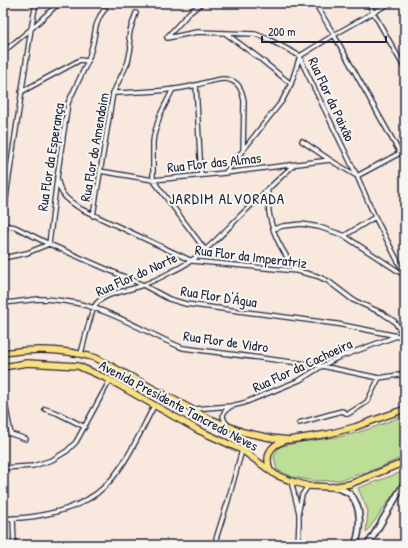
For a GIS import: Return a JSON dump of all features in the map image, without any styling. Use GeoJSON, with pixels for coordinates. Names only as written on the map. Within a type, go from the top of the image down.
{"type":"FeatureCollection","features":[{"type":"Feature","properties":{"kind":"main road","name":"Avenida Presidente Tancredo Neves"},"geometry":{"type":"LineString","coordinates":[[3,353],[30,350],[81,353],[96,358],[191,410],[230,428],[272,438],[289,440],[328,434],[382,418],[405,408]]}},
{"type":"Feature","properties":{"kind":"main road","name":"Avenida Presidente Tancredo Neves"},"geometry":{"type":"LineString","coordinates":[[3,367],[26,363],[78,366],[110,380],[198,430],[242,450],[276,475],[308,486],[331,487],[350,484],[405,462]]}},
{"type":"Feature","properties":{"kind":"main road"},"geometry":{"type":"LineString","coordinates":[[270,471],[268,460],[271,449],[276,444],[289,440]]}},
{"type":"Feature","properties":{"kind":"main road"},"geometry":{"type":"LineString","coordinates":[[368,545],[405,482]]}},
{"type":"Feature","properties":{"kind":"main road"},"geometry":{"type":"LineString","coordinates":[[331,487],[341,489],[349,493],[358,508],[360,527],[355,545]]}},
{"type":"Feature","properties":{"kind":"street"},"geometry":{"type":"LineString","coordinates":[[3,225],[21,92],[36,3]]}},
{"type":"Feature","properties":{"kind":"street"},"geometry":{"type":"LineString","coordinates":[[3,52],[59,3]]}},
{"type":"Feature","properties":{"kind":"street","name":"Rua Flor da Paixão"},"geometry":{"type":"LineString","coordinates":[[202,3],[189,13],[166,38],[197,32],[250,34],[262,36],[300,56],[375,217],[405,275]]}},
{"type":"Feature","properties":{"kind":"street"},"geometry":{"type":"LineString","coordinates":[[315,3],[334,34],[400,153]]}},
{"type":"Feature","properties":{"kind":"street"},"geometry":{"type":"LineString","coordinates":[[368,3],[405,69]]}},
{"type":"Feature","properties":{"kind":"street"},"geometry":{"type":"LineString","coordinates":[[225,173],[282,100],[291,84],[300,56],[334,34],[390,3]]}},
{"type":"Feature","properties":{"kind":"street","name":"Rua Flor da Esperança"},"geometry":{"type":"LineString","coordinates":[[49,244],[68,103],[88,61],[96,26],[105,9]]}},
{"type":"Feature","properties":{"kind":"street","name":"Rua Flor do Amendoim"},"geometry":{"type":"LineString","coordinates":[[93,216],[113,93],[128,62],[131,47],[129,38],[130,31],[136,13]]}},
{"type":"Feature","properties":{"kind":"street"},"geometry":{"type":"LineString","coordinates":[[224,33],[259,58],[291,84]]}},
{"type":"Feature","properties":{"kind":"street"},"geometry":{"type":"LineString","coordinates":[[21,92],[80,60],[88,61]]}},
{"type":"Feature","properties":{"kind":"street"},"geometry":{"type":"LineString","coordinates":[[113,93],[173,89],[221,79],[230,80],[239,85],[244,101],[243,151]]}},
{"type":"Feature","properties":{"kind":"street"},"geometry":{"type":"LineString","coordinates":[[196,85],[201,175]]}},
{"type":"Feature","properties":{"kind":"street"},"geometry":{"type":"LineString","coordinates":[[173,89],[160,115],[154,135],[153,180],[206,250]]}},
{"type":"Feature","properties":{"kind":"street"},"geometry":{"type":"LineString","coordinates":[[302,141],[357,176],[405,149]]}},
{"type":"Feature","properties":{"kind":"street"},"geometry":{"type":"LineString","coordinates":[[400,153],[405,153]]}},
{"type":"Feature","properties":{"kind":"street","name":"Rua Flor das Almas"},"geometry":{"type":"LineString","coordinates":[[100,171],[153,180],[330,160]]}},
{"type":"Feature","properties":{"kind":"street","name":"Rua Flor do Norte"},"geometry":{"type":"LineString","coordinates":[[93,308],[94,305],[103,298],[143,285],[173,272],[192,261],[206,250],[294,164]]}},
{"type":"Feature","properties":{"kind":"street","name":"Rua Flor da Imperatriz"},"geometry":{"type":"LineString","coordinates":[[57,178],[59,189],[63,195],[80,209],[192,261],[297,270],[317,276],[328,281],[354,300],[382,313],[394,321],[404,334]]}},
{"type":"Feature","properties":{"kind":"street"},"geometry":{"type":"LineString","coordinates":[[3,186],[7,190]]}},
{"type":"Feature","properties":{"kind":"street"},"geometry":{"type":"LineString","coordinates":[[268,188],[268,209],[273,229],[286,257],[297,270]]}},
{"type":"Feature","properties":{"kind":"street"},"geometry":{"type":"LineString","coordinates":[[344,236],[375,217]]}},
{"type":"Feature","properties":{"kind":"street"},"geometry":{"type":"LineString","coordinates":[[273,229],[283,226],[302,224],[320,227],[344,236],[405,275]]}},
{"type":"Feature","properties":{"kind":"street","name":"Rua Flor D'Água"},"geometry":{"type":"LineString","coordinates":[[3,225],[15,227],[49,244],[143,285],[170,299],[186,304],[337,324],[398,336]]}},
{"type":"Feature","properties":{"kind":"street"},"geometry":{"type":"LineString","coordinates":[[3,258],[27,253],[49,244]]}},
{"type":"Feature","properties":{"kind":"street","name":"Rua Flor de Vidro"},"geometry":{"type":"LineString","coordinates":[[3,303],[40,299],[60,300],[76,303],[109,314],[171,344],[183,348],[322,366],[379,378],[405,374]]}},
{"type":"Feature","properties":{"kind":"street"},"geometry":{"type":"LineString","coordinates":[[81,353],[93,308]]}},
{"type":"Feature","properties":{"kind":"street","name":"Rua Flor da Cachoeira"},"geometry":{"type":"LineString","coordinates":[[191,410],[244,403],[300,380],[337,358],[404,334]]}},
{"type":"Feature","properties":{"kind":"street"},"geometry":{"type":"LineString","coordinates":[[299,423],[342,411],[348,414],[367,402],[379,378]]}},
{"type":"Feature","properties":{"kind":"street"},"geometry":{"type":"LineString","coordinates":[[3,468],[33,466],[52,460],[67,451],[76,442],[110,380]]}},
{"type":"Feature","properties":{"kind":"street"},"geometry":{"type":"LineString","coordinates":[[3,392],[11,434]]}},
{"type":"Feature","properties":{"kind":"street"},"geometry":{"type":"LineString","coordinates":[[3,519],[41,516],[88,499],[99,491],[113,478],[127,458],[154,406]]}},
{"type":"Feature","properties":{"kind":"street"},"geometry":{"type":"LineString","coordinates":[[230,406],[223,414],[224,420],[230,428]]}},
{"type":"Feature","properties":{"kind":"street"},"geometry":{"type":"LineString","coordinates":[[45,409],[57,413],[85,427]]}},
{"type":"Feature","properties":{"kind":"street"},"geometry":{"type":"LineString","coordinates":[[3,433],[26,439]]}},
{"type":"Feature","properties":{"kind":"street"},"geometry":{"type":"LineString","coordinates":[[214,545],[242,450]]}},
{"type":"Feature","properties":{"kind":"street"},"geometry":{"type":"LineString","coordinates":[[291,481],[299,513]]}},
{"type":"Feature","properties":{"kind":"street"},"geometry":{"type":"LineString","coordinates":[[298,545],[299,513],[302,495],[308,486]]}},
{"type":"Feature","properties":{"kind":"street"},"geometry":{"type":"LineString","coordinates":[[13,518],[14,545]]}},
{"type":"Feature","properties":{"kind":"green space"},"geometry":{"type":"Polygon","coordinates":[[[405,415],[405,456],[378,468],[341,480],[315,481],[293,477],[277,470],[274,456],[279,447],[299,442],[349,435],[405,415]]]}},
{"type":"Feature","properties":{"kind":"green space"},"geometry":{"type":"Polygon","coordinates":[[[405,471],[405,478],[366,533],[368,511],[358,488],[405,471]]]}},
{"type":"Feature","properties":{"kind":"district","name":"JARDIM ALVORADA"},"geometry":{"type":"Point","coordinates":[227,198]}}]}
